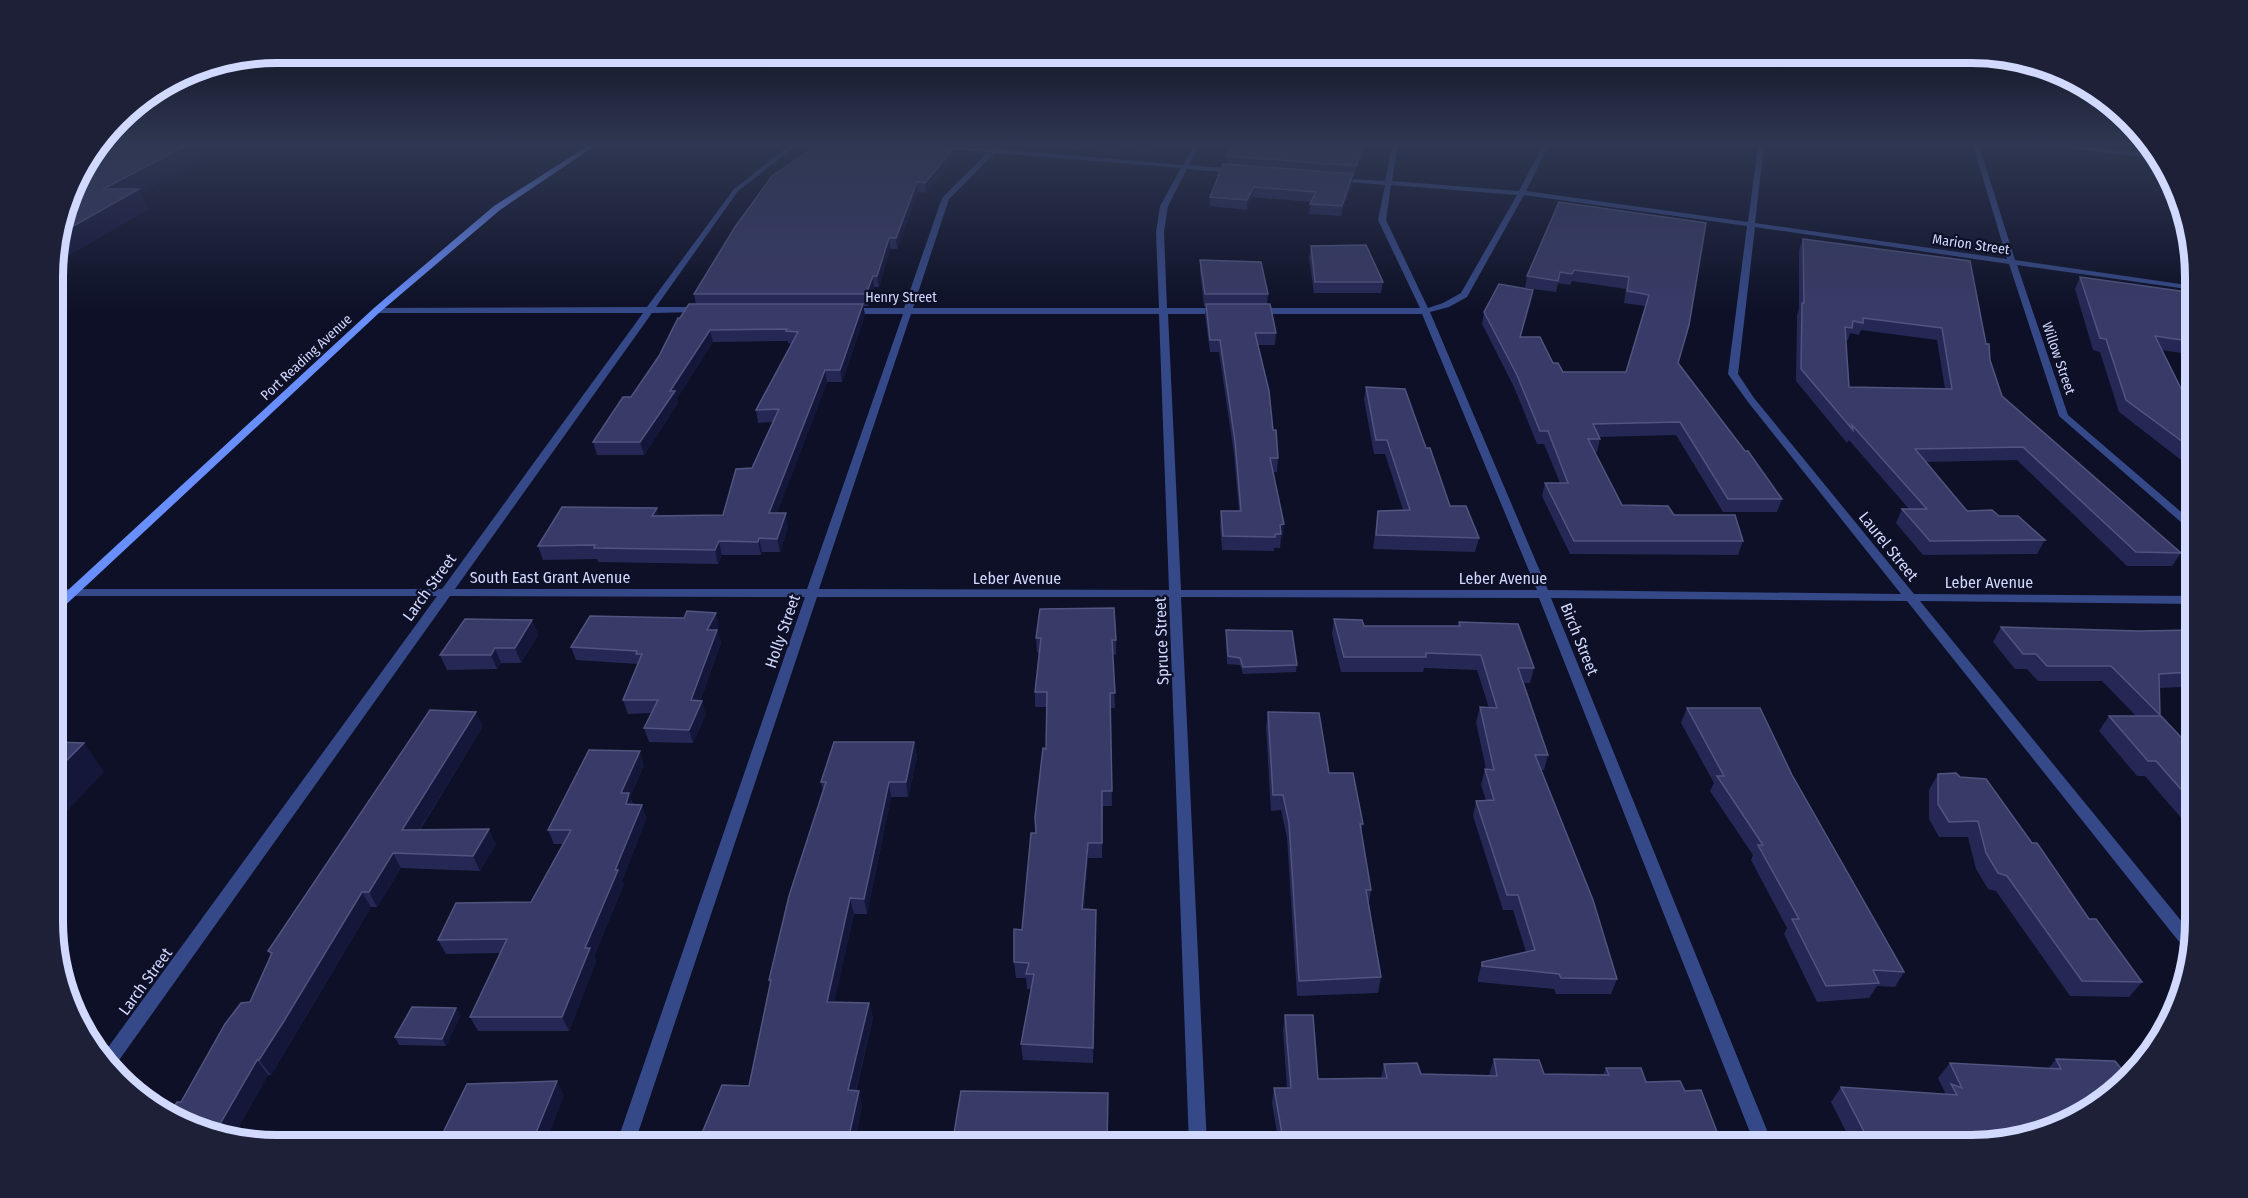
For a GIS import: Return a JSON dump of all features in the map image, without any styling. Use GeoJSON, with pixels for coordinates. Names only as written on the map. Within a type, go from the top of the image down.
{"type":"FeatureCollection","features":[{"type":"Feature","properties":{"kind":"street","name":"Port Reading Avenue"},"geometry":{"type":"LineString","coordinates":[[63,600],[377,310],[506,201]]}},
{"type":"Feature","properties":{"kind":"street","name":"Larch Street"},"geometry":{"type":"LineString","coordinates":[[111,1056],[727,201]]}},
{"type":"Feature","properties":{"kind":"street","name":"Holly Street"},"geometry":{"type":"LineString","coordinates":[[628,1135],[945,201]]}},
{"type":"Feature","properties":{"kind":"street","name":"Spruce Street"},"geometry":{"type":"LineString","coordinates":[[1167,201],[1160,232],[1198,1135]]}},
{"type":"Feature","properties":{"kind":"street","name":"Birch Street"},"geometry":{"type":"LineString","coordinates":[[1386,201],[1382,220],[1425,311],[1544,594],[1760,1135]]}},
{"type":"Feature","properties":{"kind":"street"},"geometry":{"type":"LineString","coordinates":[[1247,311],[1425,311],[1446,305],[1464,295],[1516,201]]}},
{"type":"Feature","properties":{"kind":"street","name":"Marion Street"},"geometry":{"type":"LineString","coordinates":[[1572,201],[2185,287]]}},
{"type":"Feature","properties":{"kind":"street","name":"Laurel Street"},"geometry":{"type":"LineString","coordinates":[[1755,201],[1733,374],[1750,400],[2185,937]]}},
{"type":"Feature","properties":{"kind":"street","name":"Willow Street"},"geometry":{"type":"LineString","coordinates":[[1993,201],[2064,416],[2185,520]]}},
{"type":"Feature","properties":{"kind":"street"},"geometry":{"type":"LineString","coordinates":[[377,310],[708,310]]}},
{"type":"Feature","properties":{"kind":"street","name":"Henry Street"},"geometry":{"type":"LineString","coordinates":[[837,310],[1235,311]]}},
{"type":"Feature","properties":{"kind":"street","name":"South East Grant Avenue"},"geometry":{"type":"LineString","coordinates":[[72,592],[812,594]]}},
{"type":"Feature","properties":{"kind":"street","name":"Leber Avenue"},"geometry":{"type":"LineString","coordinates":[[812,594],[1544,594],[2185,600]]}},
{"type":"Feature","properties":{"kind":"building"},"geometry":{"type":"Polygon","coordinates":[[[77,201],[118,201],[69,229],[77,201]]]}},
{"type":"Feature","properties":{"kind":"building"},"geometry":{"type":"Polygon","coordinates":[[[754,201],[910,201],[896,238],[889,238],[877,276],[873,276],[866,294],[694,294],[754,201]]]}},
{"type":"Feature","properties":{"kind":"building"},"geometry":{"type":"Polygon","coordinates":[[[1312,201],[1344,201],[1342,206],[1310,204],[1312,201]]]}},
{"type":"Feature","properties":{"kind":"building"},"geometry":{"type":"Polygon","coordinates":[[[1559,202],[1706,223],[1689,325],[1678,363],[1745,451],[1748,451],[1782,499],[1728,499],[1680,422],[1593,424],[1600,439],[1588,439],[1622,505],[1668,506],[1674,515],[1735,515],[1743,541],[1574,541],[1545,483],[1568,483],[1548,431],[1540,431],[1517,375],[1484,312],[1499,284],[1533,290],[1520,337],[1540,337],[1553,363],[1558,363],[1563,372],[1626,372],[1649,295],[1627,291],[1629,277],[1574,270],[1572,274],[1560,272],[1558,281],[1527,276],[1559,202]]]}},
{"type":"Feature","properties":{"kind":"building"},"geometry":{"type":"Polygon","coordinates":[[[1803,239],[1970,261],[1986,344],[1989,344],[1990,360],[2002,396],[2181,553],[2136,552],[2023,447],[1915,449],[1967,511],[1992,510],[1999,516],[2018,516],[2045,540],[1930,541],[1902,509],[1927,509],[1852,425],[1853,430],[1801,369],[1802,303],[1804,303],[1803,239]],[[1863,318],[1863,323],[1853,321],[1852,328],[1845,327],[1849,387],[1952,389],[1942,328],[1863,318]]]}},
{"type":"Feature","properties":{"kind":"building"},"geometry":{"type":"Polygon","coordinates":[[[1366,245],[1383,282],[1315,282],[1311,246],[1366,245]]]}},
{"type":"Feature","properties":{"kind":"building"},"geometry":{"type":"Polygon","coordinates":[[[1200,260],[1261,262],[1268,294],[1205,294],[1200,260]]]}},
{"type":"Feature","properties":{"kind":"building"},"geometry":{"type":"Polygon","coordinates":[[[2080,277],[2185,292],[2185,341],[2155,336],[2185,397],[2185,443],[2126,400],[2106,339],[2100,338],[2080,277]]]}},
{"type":"Feature","properties":{"kind":"building"},"geometry":{"type":"Polygon","coordinates":[[[689,304],[863,304],[840,370],[825,370],[769,513],[786,513],[777,539],[759,538],[758,542],[719,541],[715,550],[594,548],[595,545],[538,546],[562,507],[657,508],[652,516],[723,515],[736,469],[752,468],[779,409],[756,410],[798,332],[786,331],[787,329],[710,330],[670,391],[675,391],[640,442],[593,442],[623,397],[631,397],[659,356],[678,318],[689,304]]]}},
{"type":"Feature","properties":{"kind":"building"},"geometry":{"type":"Polygon","coordinates":[[[1206,304],[1270,304],[1276,333],[1255,333],[1269,391],[1273,430],[1276,430],[1278,458],[1270,458],[1284,524],[1280,525],[1281,534],[1275,534],[1275,537],[1223,536],[1221,511],[1241,511],[1235,441],[1220,340],[1210,340],[1206,304]]]}},
{"type":"Feature","properties":{"kind":"building"},"geometry":{"type":"Polygon","coordinates":[[[1366,387],[1405,389],[1426,448],[1430,448],[1450,506],[1466,506],[1479,538],[1376,535],[1378,511],[1410,510],[1387,440],[1376,440],[1366,387]]]}},
{"type":"Feature","properties":{"kind":"building"},"geometry":{"type":"Polygon","coordinates":[[[1114,608],[1116,640],[1112,640],[1115,693],[1110,693],[1112,791],[1102,791],[1102,843],[1088,843],[1082,909],[1096,910],[1093,1048],[1021,1044],[1034,974],[1026,974],[1029,963],[1014,962],[1014,929],[1022,930],[1031,833],[1036,833],[1035,817],[1043,748],[1046,749],[1047,692],[1035,692],[1041,638],[1036,638],[1040,609],[1114,608]]]}},
{"type":"Feature","properties":{"kind":"building"},"geometry":{"type":"Polygon","coordinates":[[[687,611],[716,613],[707,630],[717,630],[691,700],[702,701],[689,730],[644,728],[658,700],[623,700],[642,654],[636,654],[637,651],[571,647],[590,616],[684,618],[687,611]]]}},
{"type":"Feature","properties":{"kind":"building"},"geometry":{"type":"Polygon","coordinates":[[[465,619],[532,620],[515,648],[495,648],[491,655],[440,655],[465,619]]]}},
{"type":"Feature","properties":{"kind":"building"},"geometry":{"type":"Polygon","coordinates":[[[1334,619],[1362,620],[1364,626],[1460,626],[1459,622],[1518,624],[1534,668],[1518,668],[1548,755],[1535,755],[1593,900],[1617,979],[1561,978],[1559,974],[1482,966],[1482,962],[1535,950],[1518,895],[1507,895],[1476,801],[1494,800],[1485,769],[1494,770],[1480,707],[1497,708],[1481,655],[1426,653],[1426,657],[1344,657],[1334,619]]]}},
{"type":"Feature","properties":{"kind":"building"},"geometry":{"type":"Polygon","coordinates":[[[2001,627],[2185,630],[2185,672],[2159,674],[2160,715],[2111,666],[2047,666],[2036,654],[2023,654],[2001,627]]]}},
{"type":"Feature","properties":{"kind":"building"},"geometry":{"type":"Polygon","coordinates":[[[1226,630],[1292,631],[1297,665],[1243,667],[1240,658],[1228,656],[1226,630]]]}},
{"type":"Feature","properties":{"kind":"building"},"geometry":{"type":"Polygon","coordinates":[[[1687,708],[1760,708],[1792,775],[1904,972],[1873,970],[1879,983],[1826,986],[1792,919],[1799,919],[1758,845],[1763,845],[1717,776],[1724,776],[1687,708]]]}},
{"type":"Feature","properties":{"kind":"building"},"geometry":{"type":"Polygon","coordinates":[[[430,710],[476,712],[402,830],[489,829],[473,856],[393,853],[369,892],[362,892],[284,1021],[257,1060],[218,1127],[195,1119],[173,1108],[177,1102],[181,1102],[225,1024],[241,1003],[250,1002],[272,953],[268,951],[430,710]]]}},
{"type":"Feature","properties":{"kind":"building"},"geometry":{"type":"Polygon","coordinates":[[[1268,712],[1319,713],[1329,773],[1353,773],[1363,824],[1360,824],[1371,890],[1366,890],[1381,977],[1299,981],[1289,823],[1283,795],[1273,795],[1268,712]]]}},
{"type":"Feature","properties":{"kind":"building"},"geometry":{"type":"Polygon","coordinates":[[[2109,716],[2161,716],[2185,741],[2185,794],[2156,761],[2148,761],[2109,716]]]}},
{"type":"Feature","properties":{"kind":"building"},"geometry":{"type":"Polygon","coordinates":[[[63,742],[84,743],[63,764],[63,742]]]}},
{"type":"Feature","properties":{"kind":"building"},"geometry":{"type":"Polygon","coordinates":[[[834,742],[914,742],[906,782],[889,782],[864,899],[850,898],[827,1002],[869,1003],[848,1090],[859,1091],[849,1135],[701,1135],[722,1085],[749,1086],[771,980],[769,980],[789,896],[826,782],[821,782],[834,742]]]}},
{"type":"Feature","properties":{"kind":"building"},"geometry":{"type":"Polygon","coordinates":[[[589,750],[640,751],[621,793],[629,793],[626,804],[642,805],[585,948],[590,948],[562,1017],[470,1017],[507,939],[438,940],[456,903],[531,902],[571,830],[548,830],[589,750]]]}},
{"type":"Feature","properties":{"kind":"building"},"geometry":{"type":"Polygon","coordinates":[[[1956,773],[1960,777],[1986,779],[2032,843],[2037,843],[2089,919],[2096,919],[2142,982],[2082,981],[2007,876],[1998,873],[1986,853],[1978,821],[1949,822],[1938,804],[1938,774],[1956,773]]]}},
{"type":"Feature","properties":{"kind":"building"},"geometry":{"type":"Polygon","coordinates":[[[412,1007],[456,1008],[442,1039],[395,1037],[412,1007]]]}},
{"type":"Feature","properties":{"kind":"building"},"geometry":{"type":"Polygon","coordinates":[[[1285,1015],[1313,1015],[1318,1079],[1387,1078],[1384,1064],[1417,1063],[1421,1074],[1497,1076],[1494,1059],[1539,1060],[1544,1074],[1609,1075],[1606,1068],[1641,1068],[1646,1082],[1680,1081],[1685,1091],[1701,1090],[1718,1135],[1282,1135],[1274,1088],[1291,1088],[1285,1015]]]}},
{"type":"Feature","properties":{"kind":"building"},"geometry":{"type":"Polygon","coordinates":[[[2056,1059],[2115,1061],[2123,1071],[2090,1099],[2053,1119],[2026,1128],[1985,1135],[1866,1135],[1841,1087],[1957,1095],[1951,1084],[1962,1088],[1950,1063],[2061,1069],[2056,1059]]]}},
{"type":"Feature","properties":{"kind":"building"},"geometry":{"type":"Polygon","coordinates":[[[557,1081],[535,1135],[442,1135],[467,1084],[557,1081]]]}},
{"type":"Feature","properties":{"kind":"building"},"geometry":{"type":"Polygon","coordinates":[[[961,1091],[1108,1093],[1107,1135],[954,1135],[961,1091]]]}}]}
